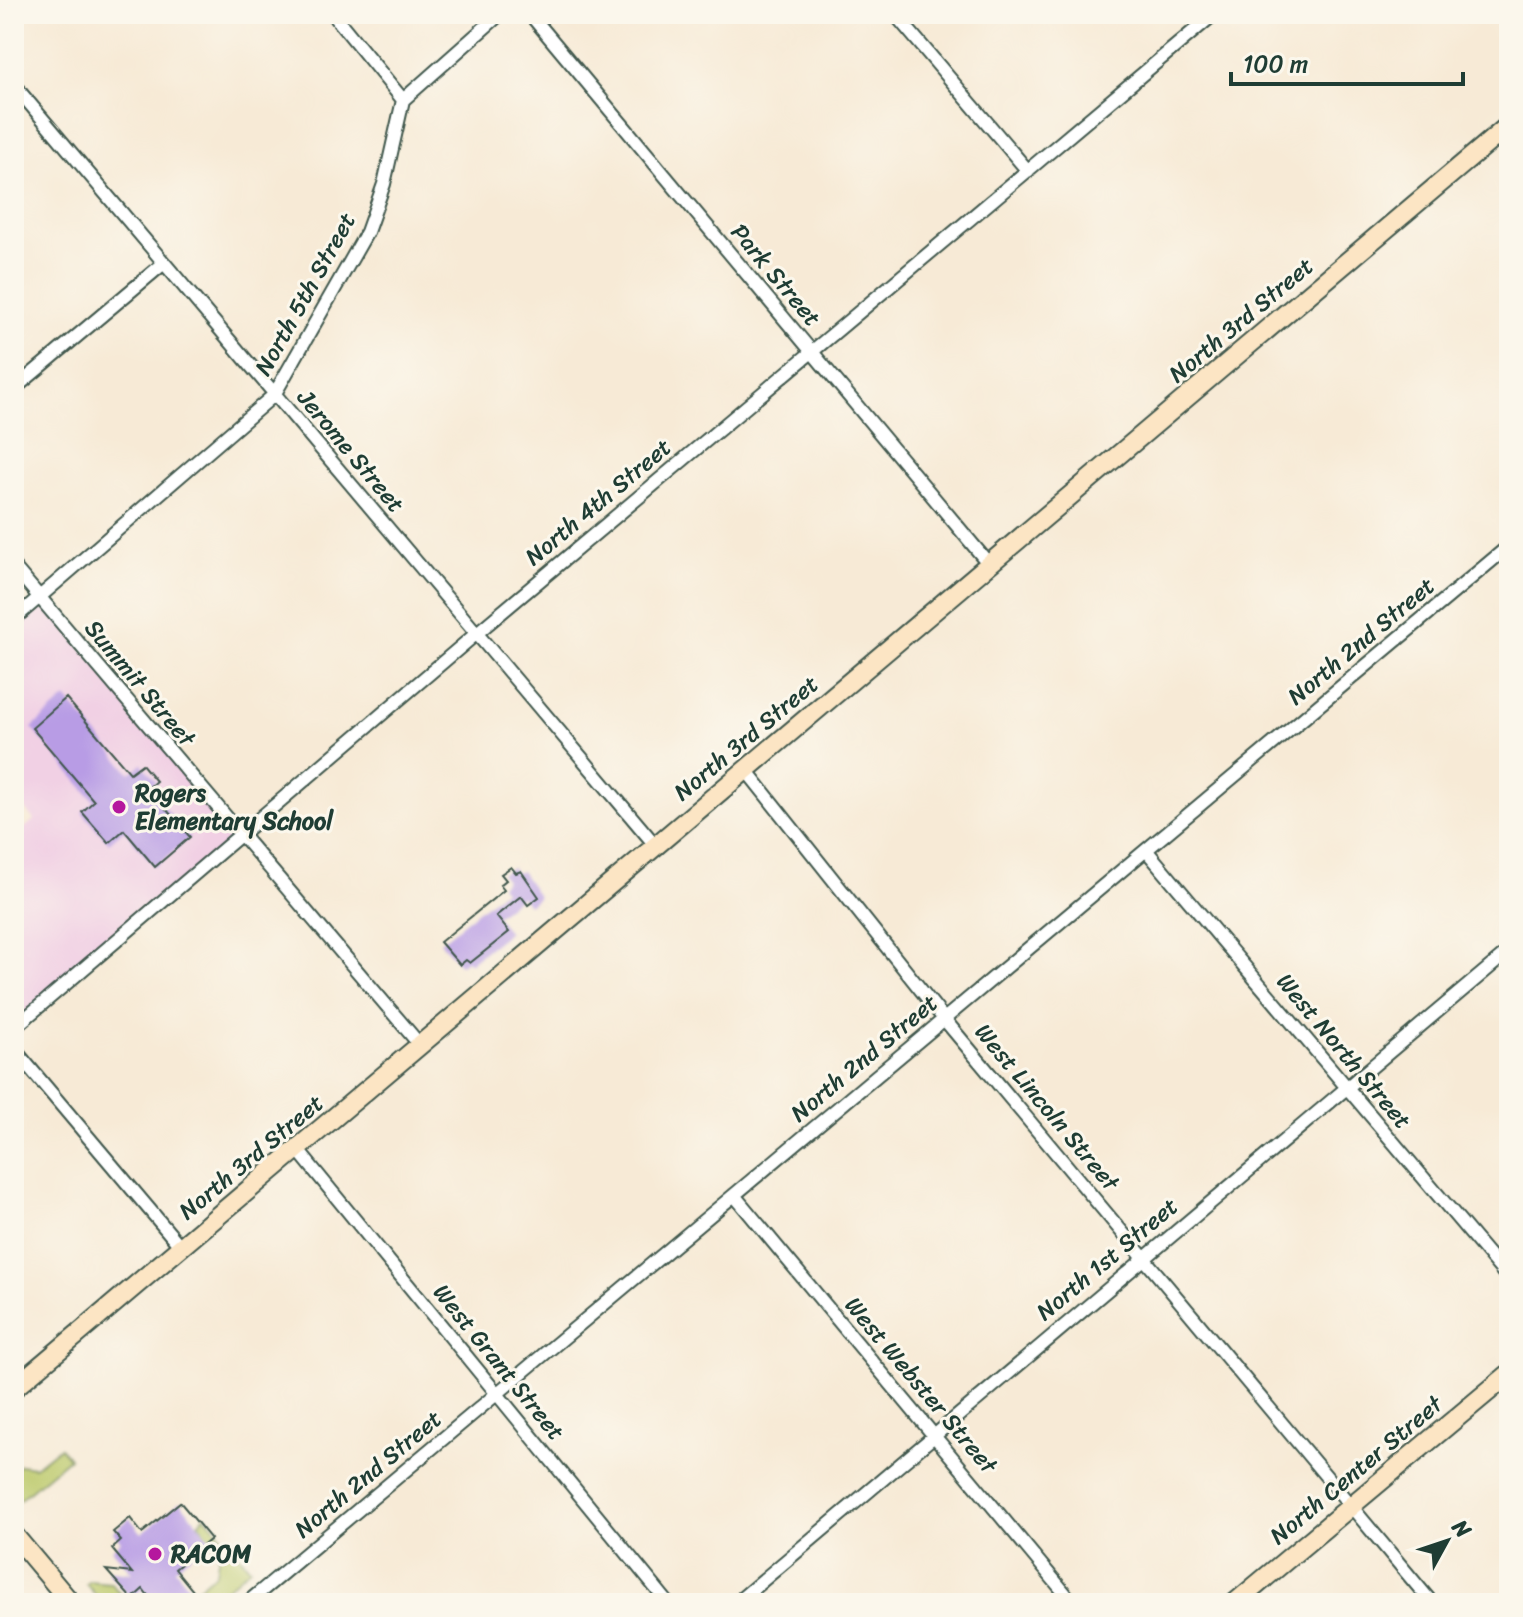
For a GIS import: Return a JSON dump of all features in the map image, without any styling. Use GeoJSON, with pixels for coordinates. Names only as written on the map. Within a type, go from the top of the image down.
{"type":"FeatureCollection","features":[{"type":"Feature","properties":{"kind":"street"},"geometry":{"type":"LineString","coordinates":[[333,14],[403,100],[500,14]]}},
{"type":"Feature","properties":{"kind":"street","name":"Park Street"},"geometry":{"type":"LineString","coordinates":[[530,14],[989,564]]}},
{"type":"Feature","properties":{"kind":"street"},"geometry":{"type":"LineString","coordinates":[[895,14],[1028,171]]}},
{"type":"Feature","properties":{"kind":"street","name":"North 4th Street"},"geometry":{"type":"LineString","coordinates":[[14,1028],[477,633],[1214,14]]}},
{"type":"Feature","properties":{"kind":"street","name":"Jerome Street"},"geometry":{"type":"LineString","coordinates":[[14,85],[656,846]]}},
{"type":"Feature","properties":{"kind":"street","name":"North 5th Street"},"geometry":{"type":"LineString","coordinates":[[14,619],[274,395],[367,232],[384,184],[403,100]]}},
{"type":"Feature","properties":{"kind":"street","name":"North 3rd Street"},"geometry":{"type":"LineString","coordinates":[[14,1388],[1509,125]]}},
{"type":"Feature","properties":{"kind":"street"},"geometry":{"type":"LineString","coordinates":[[14,389],[164,263]]}},
{"type":"Feature","properties":{"kind":"street","name":"North 2nd Street"},"geometry":{"type":"LineString","coordinates":[[247,1603],[1509,546]]}},
{"type":"Feature","properties":{"kind":"street","name":"Summit Street"},"geometry":{"type":"LineString","coordinates":[[14,567],[239,837],[420,1045]]}},
{"type":"Feature","properties":{"kind":"street","name":"West Lincoln Street"},"geometry":{"type":"LineString","coordinates":[[746,770],[944,1019],[1432,1603]]}},
{"type":"Feature","properties":{"kind":"street","name":"West North Street"},"geometry":{"type":"LineString","coordinates":[[1146,850],[1509,1279]]}},
{"type":"Feature","properties":{"kind":"street","name":"North 1st Street"},"geometry":{"type":"LineString","coordinates":[[736,1603],[1509,951]]}},
{"type":"Feature","properties":{"kind":"street"},"geometry":{"type":"LineString","coordinates":[[14,1049],[181,1247]]}},
{"type":"Feature","properties":{"kind":"street","name":"West Grant Street"},"geometry":{"type":"LineString","coordinates":[[297,1149],[668,1603]]}},
{"type":"Feature","properties":{"kind":"street","name":"West Webster Street"},"geometry":{"type":"LineString","coordinates":[[734,1195],[1073,1603]]}},
{"type":"Feature","properties":{"kind":"street","name":"North Center Street"},"geometry":{"type":"LineString","coordinates":[[1235,1603],[1509,1374]]}},
{"type":"Feature","properties":{"kind":"street"},"geometry":{"type":"LineString","coordinates":[[14,1535],[71,1603]]}},
{"type":"Feature","properties":{"kind":"shaded area","name":"Rogers Elementary School"},"geometry":{"type":"Polygon","coordinates":[[[40,597],[239,837],[14,1028],[14,837],[34,820],[14,795],[14,619],[40,597]]]}},
{"type":"Feature","properties":{"kind":"green space"},"geometry":{"type":"Polygon","coordinates":[[[60,1447],[69,1458],[17,1502],[14,1499],[14,1470],[20,1465],[35,1467],[60,1447]]]}},
{"type":"Feature","properties":{"kind":"green space"},"geometry":{"type":"Polygon","coordinates":[[[205,1516],[250,1568],[209,1603],[180,1603],[216,1573],[219,1552],[198,1523],[205,1516]]]}},
{"type":"Feature","properties":{"kind":"green space"},"geometry":{"type":"Polygon","coordinates":[[[89,1581],[111,1583],[127,1602],[141,1599],[150,1603],[102,1603],[86,1584],[89,1581]]]}},
{"type":"Feature","properties":{"kind":"building"},"geometry":{"type":"Polygon","coordinates":[[[66,698],[130,773],[142,764],[156,781],[148,788],[190,837],[155,867],[124,830],[109,843],[82,812],[94,801],[32,728],[66,698]]]}},
{"type":"Feature","properties":{"kind":"building"},"geometry":{"type":"Polygon","coordinates":[[[511,867],[516,873],[521,871],[539,897],[528,905],[521,896],[496,916],[509,932],[470,963],[466,960],[460,965],[440,942],[504,890],[500,885],[506,880],[501,874],[511,867]]]}},
{"type":"Feature","properties":{"kind":"building","name":"RACOM"},"geometry":{"type":"Polygon","coordinates":[[[180,1502],[211,1539],[175,1569],[194,1592],[180,1603],[154,1603],[143,1589],[132,1599],[106,1570],[132,1573],[112,1549],[121,1541],[113,1532],[130,1518],[142,1533],[180,1502]]]}},
{"type":"Feature","properties":{"kind":"place","name":"Rogers Elementary School"},"geometry":{"type":"Point","coordinates":[119,807]}},
{"type":"Feature","properties":{"kind":"place","name":"RACOM"},"geometry":{"type":"Point","coordinates":[155,1554]}}]}
